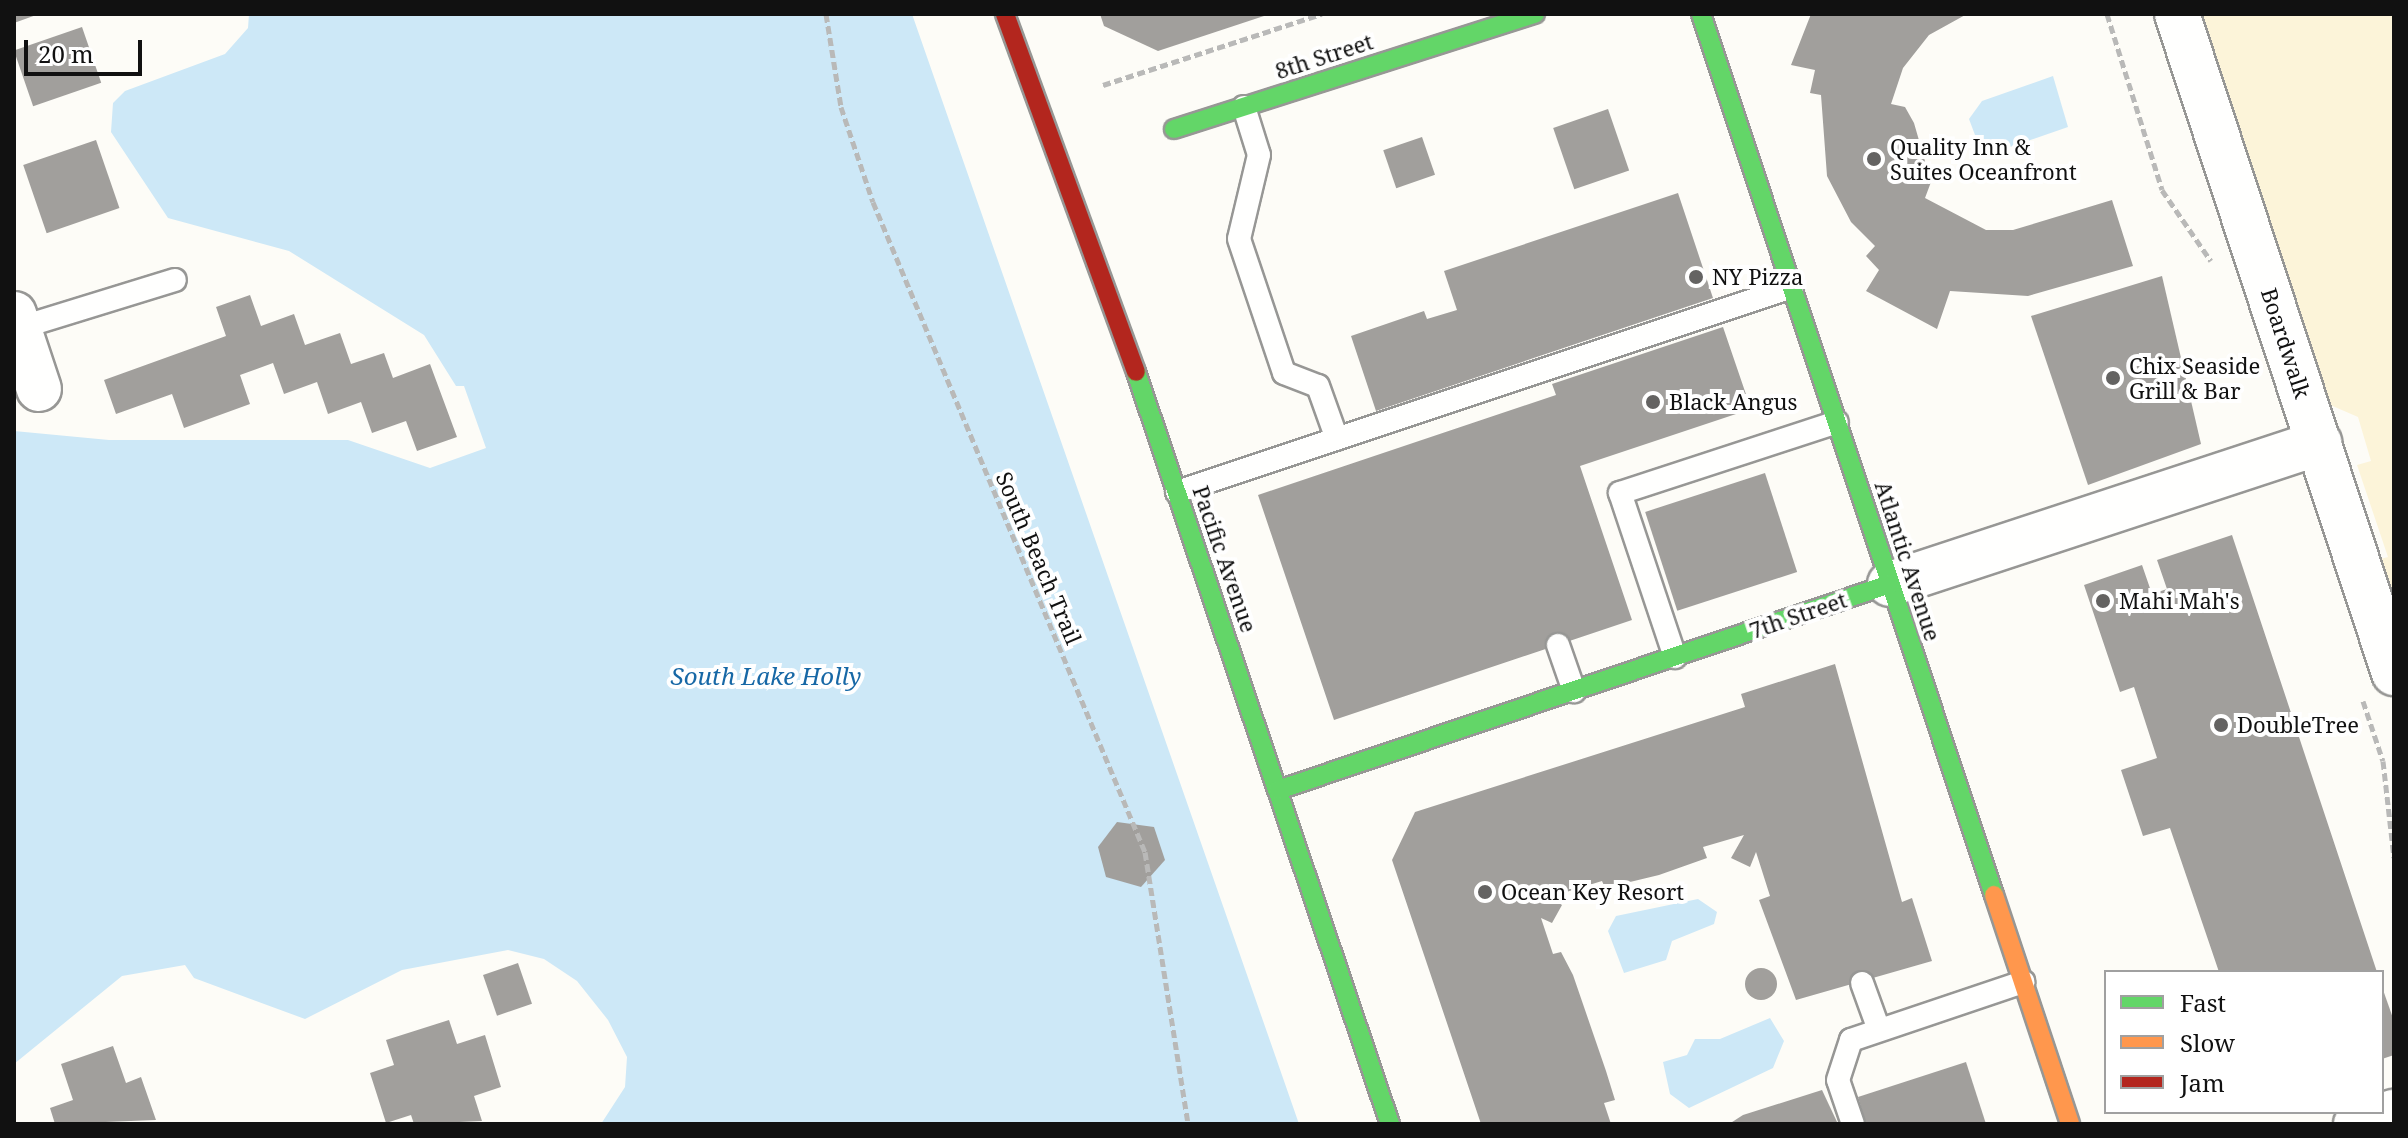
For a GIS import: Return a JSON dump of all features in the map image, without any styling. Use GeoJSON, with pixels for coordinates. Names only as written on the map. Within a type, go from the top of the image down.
{"type":"FeatureCollection","features":[{"type":"Feature","properties":{"kind":"main road","name":"Pacific Avenue"},"geometry":{"type":"LineString","coordinates":[[1005,14],[1066,166],[1390,1124]]}},
{"type":"Feature","properties":{"kind":"main road","name":"8th Street"},"geometry":{"type":"LineString","coordinates":[[1174,129],[1535,14]]}},
{"type":"Feature","properties":{"kind":"main road","name":"Atlantic Avenue"},"geometry":{"type":"LineString","coordinates":[[1701,14],[2070,1124]]}},
{"type":"Feature","properties":{"kind":"main road","name":"7th Street"},"geometry":{"type":"LineString","coordinates":[[1278,790],[1890,584]]}},
{"type":"Feature","properties":{"kind":"street","name":"Boardwalk"},"geometry":{"type":"LineString","coordinates":[[2177,14],[2394,673]]}},
{"type":"Feature","properties":{"kind":"street"},"geometry":{"type":"LineString","coordinates":[[16,321],[39,389]]}},
{"type":"Feature","properties":{"kind":"street","name":"7th Street"},"geometry":{"type":"LineString","coordinates":[[1890,584],[2319,443]]}},
{"type":"Feature","properties":{"kind":"street"},"geometry":{"type":"LineString","coordinates":[[2356,1124],[2394,1112]]}},
{"type":"Feature","properties":{"kind":"lane"},"geometry":{"type":"LineString","coordinates":[[1244,107],[1259,155],[1239,239],[1284,373],[1318,386],[1337,439]]}},
{"type":"Feature","properties":{"kind":"lane"},"geometry":{"type":"LineString","coordinates":[[16,321],[175,280]]}},
{"type":"Feature","properties":{"kind":"lane"},"geometry":{"type":"LineString","coordinates":[[1177,492],[1792,287]]}},
{"type":"Feature","properties":{"kind":"lane"},"geometry":{"type":"LineString","coordinates":[[1675,657],[1620,493],[1837,422]]}},
{"type":"Feature","properties":{"kind":"lane"},"geometry":{"type":"LineString","coordinates":[[1558,645],[1574,691]]}},
{"type":"Feature","properties":{"kind":"lane"},"geometry":{"type":"LineString","coordinates":[[1853,1124],[1839,1063],[1851,1040],[2023,982]]}},
{"type":"Feature","properties":{"kind":"lane"},"geometry":{"type":"LineString","coordinates":[[1862,983],[1879,1030]]}},
{"type":"Feature","properties":{"kind":"path","name":"South Beach Trail"},"geometry":{"type":"LineString","coordinates":[[826,14],[841,107],[873,202],[1145,852],[1188,1124]]}},
{"type":"Feature","properties":{"kind":"path"},"geometry":{"type":"LineString","coordinates":[[1103,85],[1322,14]]}},
{"type":"Feature","properties":{"kind":"sand"},"geometry":{"type":"Polygon","coordinates":[[[2196,14],[2394,14],[2394,609],[2377,560],[2388,557],[2357,465],[2371,461],[2358,417],[2328,404],[2196,14]]]}},
{"type":"Feature","properties":{"kind":"water","name":"South Lake Holly"},"geometry":{"type":"Polygon","coordinates":[[[249,14],[912,14],[1299,1124],[601,1124],[625,1087],[627,1057],[608,1020],[577,981],[544,959],[508,950],[402,970],[305,1019],[194,978],[185,965],[122,976],[14,1064],[14,431],[109,440],[348,440],[430,468],[486,448],[464,386],[456,386],[424,335],[289,251],[168,218],[111,132],[113,103],[125,91],[225,54],[248,28],[249,14]]]}},
{"type":"Feature","properties":{"kind":"water"},"geometry":{"type":"Polygon","coordinates":[[[2053,76],[2068,127],[2007,148],[1978,143],[1969,119],[1982,101],[2053,76]]]}},
{"type":"Feature","properties":{"kind":"water"},"geometry":{"type":"Polygon","coordinates":[[[1698,899],[1717,912],[1714,924],[1672,941],[1666,960],[1624,973],[1608,931],[1616,916],[1698,899]]]}},
{"type":"Feature","properties":{"kind":"water"},"geometry":{"type":"Polygon","coordinates":[[[1770,1018],[1784,1041],[1773,1068],[1689,1108],[1670,1094],[1663,1062],[1687,1055],[1695,1039],[1720,1039],[1770,1018]]]}},
{"type":"Feature","properties":{"kind":"building"},"geometry":{"type":"Polygon","coordinates":[[[14,14],[39,14],[14,23],[14,14]]]}},
{"type":"Feature","properties":{"kind":"building"},"geometry":{"type":"Polygon","coordinates":[[[1100,14],[1267,15],[1158,51],[1104,26],[1100,14]]]}},
{"type":"Feature","properties":{"kind":"building","name":"Quality Inn & Suites Oceanfront"},"geometry":{"type":"Polygon","coordinates":[[[1811,14],[1967,14],[1929,35],[1903,68],[1891,104],[1905,107],[1914,123],[1931,182],[1925,198],[1986,230],[2013,230],[2112,200],[2133,266],[2028,296],[1950,291],[1937,329],[1866,291],[1879,270],[1866,256],[1875,246],[1851,222],[1827,176],[1821,95],[1810,93],[1815,70],[1791,65],[1811,14]]]}},
{"type":"Feature","properties":{"kind":"building"},"geometry":{"type":"Polygon","coordinates":[[[82,27],[101,83],[33,106],[14,50],[82,27]]]}},
{"type":"Feature","properties":{"kind":"building"},"geometry":{"type":"Polygon","coordinates":[[[1608,109],[1629,170],[1574,189],[1553,128],[1608,109]]]}},
{"type":"Feature","properties":{"kind":"building"},"geometry":{"type":"Polygon","coordinates":[[[1422,137],[1435,175],[1396,188],[1383,150],[1422,137]]]}},
{"type":"Feature","properties":{"kind":"building"},"geometry":{"type":"Polygon","coordinates":[[[96,140],[119,208],[47,233],[23,165],[96,140]]]}},
{"type":"Feature","properties":{"kind":"building"},"geometry":{"type":"Polygon","coordinates":[[[1678,193],[1713,298],[1376,411],[1351,336],[1424,311],[1427,319],[1457,310],[1444,271],[1678,193]]]}},
{"type":"Feature","properties":{"kind":"building"},"geometry":{"type":"Polygon","coordinates":[[[2162,276],[2201,444],[2088,485],[2031,316],[2162,276]]]}},
{"type":"Feature","properties":{"kind":"building"},"geometry":{"type":"Polygon","coordinates":[[[250,295],[261,326],[294,314],[305,345],[340,333],[351,364],[384,353],[393,378],[430,364],[457,437],[417,451],[406,421],[372,433],[361,402],[328,414],[317,382],[284,394],[273,363],[240,375],[250,404],[184,428],[172,394],[116,414],[104,380],[226,336],[216,307],[250,295]]]}},
{"type":"Feature","properties":{"kind":"building"},"geometry":{"type":"Polygon","coordinates":[[[1723,327],[1751,409],[1580,466],[1632,620],[1334,720],[1258,495],[1556,395],[1552,384],[1723,327]]]}},
{"type":"Feature","properties":{"kind":"building"},"geometry":{"type":"Polygon","coordinates":[[[1765,473],[1797,572],[1677,611],[1645,512],[1765,473]]]}},
{"type":"Feature","properties":{"kind":"building","name":"DoubleTree"},"geometry":{"type":"Polygon","coordinates":[[[2232,535],[2376,970],[2218,970],[2170,828],[2143,836],[2121,770],[2157,758],[2134,687],[2120,692],[2084,585],[2142,565],[2152,594],[2167,589],[2157,560],[2232,535]]]}},
{"type":"Feature","properties":{"kind":"building","name":"Ocean Key Resort"},"geometry":{"type":"Polygon","coordinates":[[[1835,664],[1902,902],[1912,898],[1932,961],[1796,1000],[1759,900],[1770,896],[1756,852],[1750,867],[1731,858],[1744,835],[1703,847],[1707,858],[1659,875],[1605,888],[1602,881],[1550,897],[1562,905],[1552,923],[1541,918],[1553,954],[1561,952],[1573,975],[1606,1071],[1615,1100],[1604,1103],[1611,1124],[1481,1124],[1392,860],[1415,812],[1745,707],[1741,694],[1835,664]]]}},
{"type":"Feature","properties":{"kind":"building"},"geometry":{"type":"Polygon","coordinates":[[[1117,822],[1154,827],[1165,860],[1141,887],[1106,877],[1098,847],[1117,822]]]}},
{"type":"Feature","properties":{"kind":"building"},"geometry":{"type":"Polygon","coordinates":[[[518,963],[532,1004],[497,1016],[483,975],[518,963]]]}},
{"type":"Feature","properties":{"kind":"building"},"geometry":{"type":"Polygon","coordinates":[[[1761,968],[1772,973],[1777,984],[1772,995],[1761,1000],[1750,995],[1745,984],[1750,973],[1761,968]]]}},
{"type":"Feature","properties":{"kind":"building"},"geometry":{"type":"Polygon","coordinates":[[[2384,993],[2394,1021],[2394,1055],[2384,1058],[2384,993]]]}},
{"type":"Feature","properties":{"kind":"building"},"geometry":{"type":"Polygon","coordinates":[[[449,1020],[457,1044],[485,1035],[501,1087],[474,1096],[482,1121],[414,1124],[411,1115],[386,1123],[370,1073],[394,1065],[386,1040],[449,1020]]]}},
{"type":"Feature","properties":{"kind":"building"},"geometry":{"type":"Polygon","coordinates":[[[113,1046],[126,1083],[141,1077],[156,1120],[55,1124],[50,1108],[73,1100],[61,1064],[113,1046]]]}},
{"type":"Feature","properties":{"kind":"building"},"geometry":{"type":"Polygon","coordinates":[[[1966,1062],[1986,1124],[1866,1124],[1858,1097],[1966,1062]]]}},
{"type":"Feature","properties":{"kind":"building"},"geometry":{"type":"Polygon","coordinates":[[[1822,1090],[1838,1124],[1729,1124],[1743,1115],[1822,1090]]]}},
{"type":"Feature","properties":{"kind":"traffic: fast"},"geometry":{"type":"LineString","coordinates":[[1174,129],[1535,14]]}},
{"type":"Feature","properties":{"kind":"traffic: fast"},"geometry":{"type":"LineString","coordinates":[[1701,14],[1994,895]]}},
{"type":"Feature","properties":{"kind":"traffic: fast"},"geometry":{"type":"LineString","coordinates":[[1136,372],[1390,1124]]}},
{"type":"Feature","properties":{"kind":"traffic: fast"},"geometry":{"type":"LineString","coordinates":[[1278,790],[1890,584]]}},
{"type":"Feature","properties":{"kind":"traffic: slow"},"geometry":{"type":"LineString","coordinates":[[1994,895],[2070,1124]]}},
{"type":"Feature","properties":{"kind":"traffic: jam"},"geometry":{"type":"LineString","coordinates":[[1005,14],[1136,372]]}},
{"type":"Feature","properties":{"kind":"place","name":"Quality Inn & Suites Oceanfront"},"geometry":{"type":"Point","coordinates":[1874,159]}},
{"type":"Feature","properties":{"kind":"place","name":"NY Pizza"},"geometry":{"type":"Point","coordinates":[1696,277]}},
{"type":"Feature","properties":{"kind":"place","name":"Chix Seaside Grill & Bar"},"geometry":{"type":"Point","coordinates":[2113,378]}},
{"type":"Feature","properties":{"kind":"place","name":"Black Angus"},"geometry":{"type":"Point","coordinates":[1653,402]}},
{"type":"Feature","properties":{"kind":"place","name":"Mahi Mah's"},"geometry":{"type":"Point","coordinates":[2103,601]}},
{"type":"Feature","properties":{"kind":"place","name":"DoubleTree"},"geometry":{"type":"Point","coordinates":[2221,725]}},
{"type":"Feature","properties":{"kind":"place","name":"Ocean Key Resort"},"geometry":{"type":"Point","coordinates":[1485,892]}}]}
